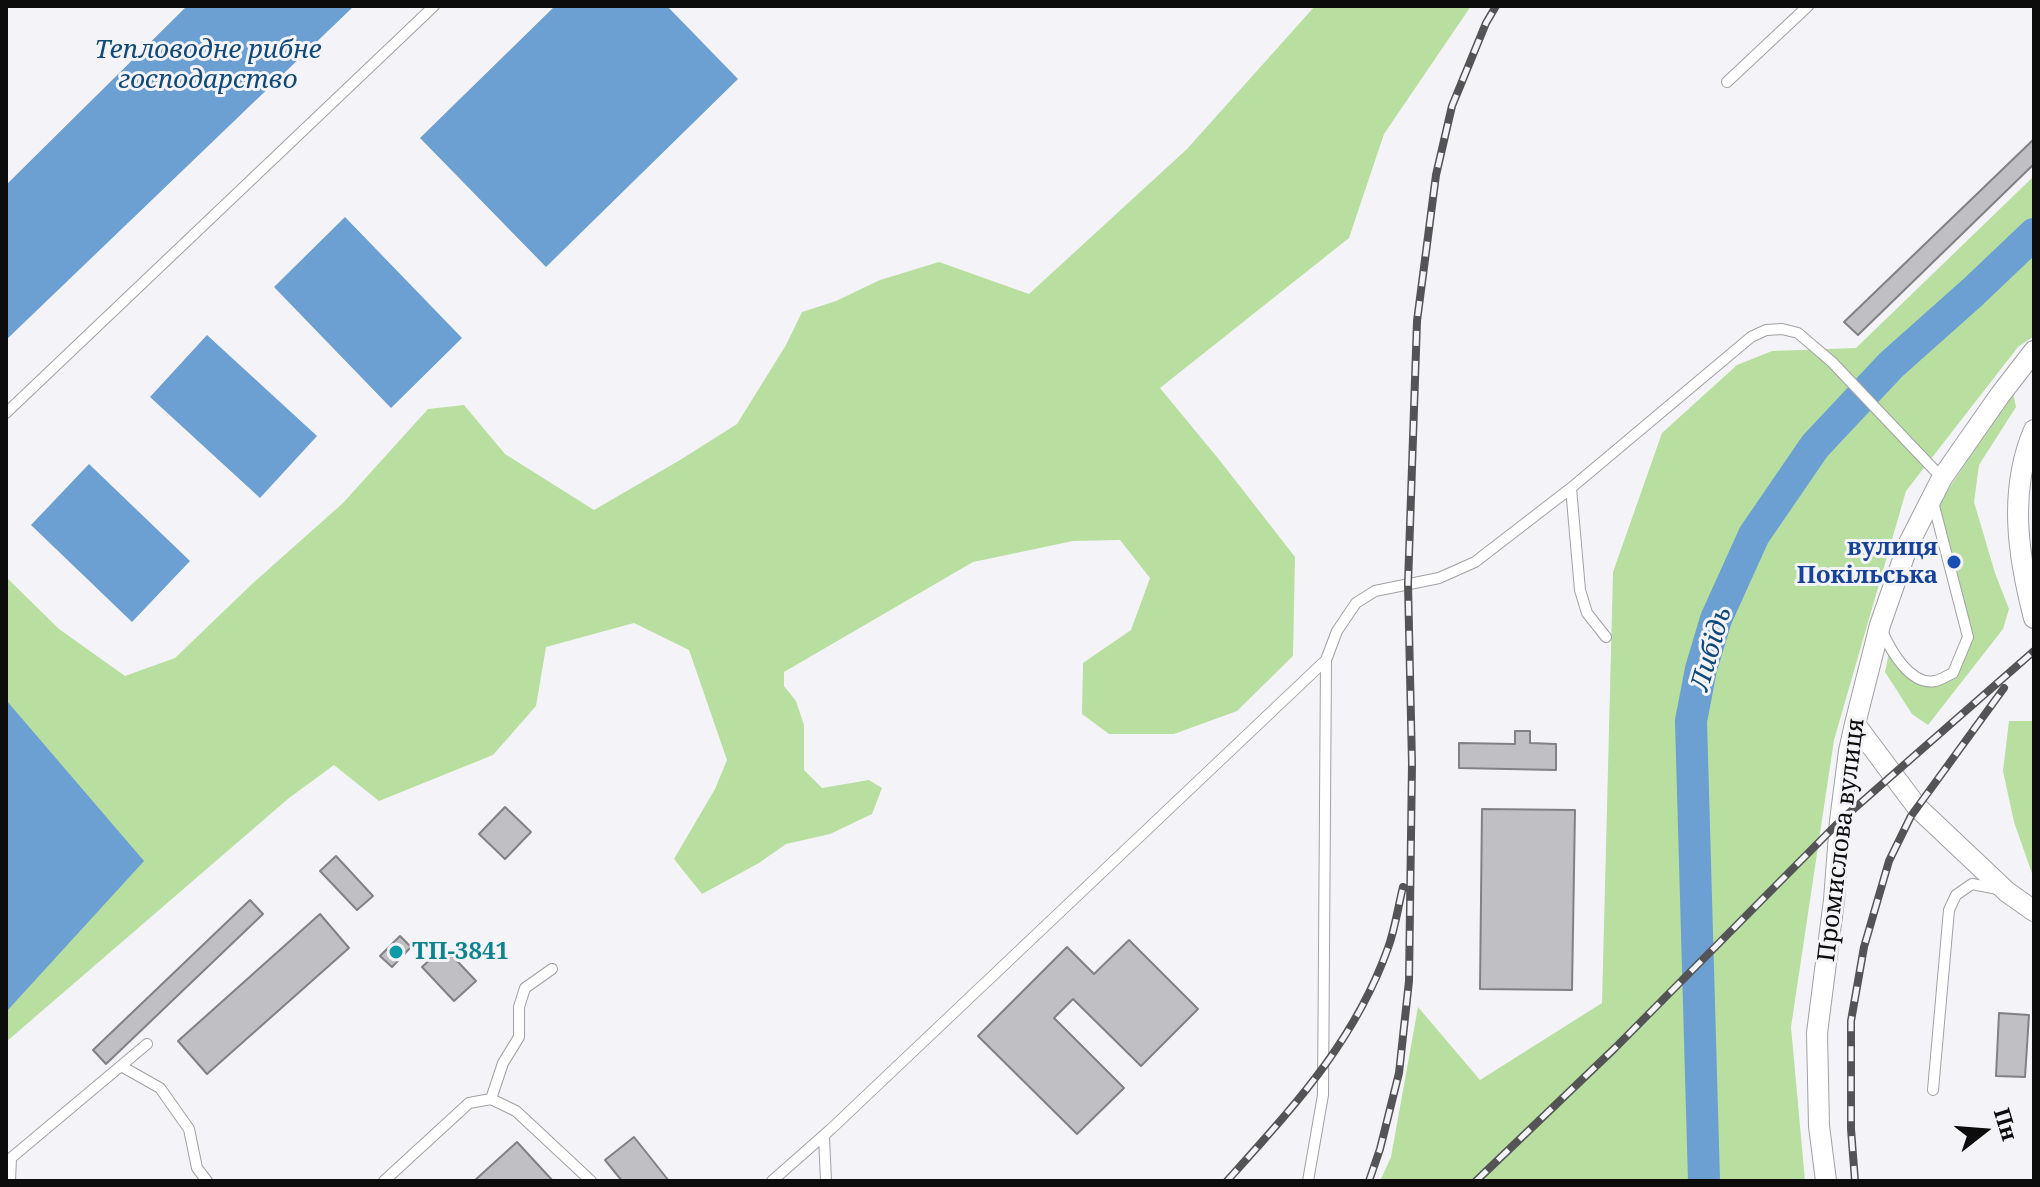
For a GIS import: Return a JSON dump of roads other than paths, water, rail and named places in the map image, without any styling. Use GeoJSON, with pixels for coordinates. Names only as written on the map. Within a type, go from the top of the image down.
{"type":"FeatureCollection","features":[{"type":"Feature","properties":{"kind":"street","name":"Промислова вулиця"},"geometry":{"type":"LineString","coordinates":[[1826,1181],[1819,1126],[1817,1033],[1834,900],[1840,821],[1855,724],[1880,625],[1908,545],[1942,478],[2034,351]]}},
{"type":"Feature","properties":{"kind":"street"},"geometry":{"type":"LineString","coordinates":[[2034,430],[2019,485],[2017,527],[2034,618]]}},
{"type":"Feature","properties":{"kind":"street"},"geometry":{"type":"LineString","coordinates":[[1855,724],[1917,807],[2007,892],[2034,911]]}},
{"type":"Feature","properties":{"kind":"lane"},"geometry":{"type":"LineString","coordinates":[[6,413],[434,6]]}},
{"type":"Feature","properties":{"kind":"lane"},"geometry":{"type":"LineString","coordinates":[[1727,82],[1808,6]]}},
{"type":"Feature","properties":{"kind":"lane"},"geometry":{"type":"LineString","coordinates":[[1308,1181],[1323,1095],[1326,660],[1337,631],[1356,603],[1375,591],[1439,578],[1475,562],[1571,488],[1751,337],[1766,330],[1782,329],[1798,333],[1832,362],[1942,478]]}},
{"type":"Feature","properties":{"kind":"lane"},"geometry":{"type":"LineString","coordinates":[[1571,488],[1580,590],[1587,613],[1606,637]]}},
{"type":"Feature","properties":{"kind":"lane"},"geometry":{"type":"LineString","coordinates":[[1880,625],[1890,648],[1910,674],[1935,682],[1953,673],[1968,637],[1932,499]]}},
{"type":"Feature","properties":{"kind":"lane"},"geometry":{"type":"LineString","coordinates":[[772,1181],[824,1137],[1326,660]]}},
{"type":"Feature","properties":{"kind":"lane"},"geometry":{"type":"LineString","coordinates":[[1933,1090],[1949,910],[1956,895],[1972,884],[1992,886],[2007,892]]}},
{"type":"Feature","properties":{"kind":"lane"},"geometry":{"type":"LineString","coordinates":[[491,1099],[503,1063],[519,1037],[519,1007],[525,988],[552,969]]}},
{"type":"Feature","properties":{"kind":"lane"},"geometry":{"type":"LineString","coordinates":[[10,1181],[11,1158],[147,1044]]}},
{"type":"Feature","properties":{"kind":"lane"},"geometry":{"type":"LineString","coordinates":[[121,1066],[160,1088],[189,1129],[197,1168],[207,1181]]}},
{"type":"Feature","properties":{"kind":"lane"},"geometry":{"type":"LineString","coordinates":[[384,1181],[469,1103],[491,1099],[516,1111],[591,1181]]}},
{"type":"Feature","properties":{"kind":"lane"},"geometry":{"type":"LineString","coordinates":[[824,1137],[826,1181]]}},
{"type":"Feature","properties":{"kind":"water","name":"Тепловодне рибне господарство"},"geometry":{"type":"Polygon","coordinates":[[[187,6],[354,6],[6,340],[6,185],[187,6]]]}},
{"type":"Feature","properties":{"kind":"water"},"geometry":{"type":"Polygon","coordinates":[[[555,6],[667,6],[738,79],[546,267],[420,138],[555,6]]]}},
{"type":"Feature","properties":{"kind":"water"},"geometry":{"type":"Polygon","coordinates":[[[345,217],[462,338],[391,408],[274,287],[345,217]]]}},
{"type":"Feature","properties":{"kind":"water"},"geometry":{"type":"Polygon","coordinates":[[[207,335],[317,436],[260,498],[150,397],[207,335]]]}},
{"type":"Feature","properties":{"kind":"water"},"geometry":{"type":"Polygon","coordinates":[[[89,464],[190,561],[132,622],[31,525],[89,464]]]}},
{"type":"Feature","properties":{"kind":"water"},"geometry":{"type":"Polygon","coordinates":[[[6,700],[144,861],[6,1012],[6,700]]]}},
{"type":"Feature","properties":{"kind":"waterway","name":"Либідь"},"geometry":{"type":"LineString","coordinates":[[1704,1181],[1691,721],[1701,669],[1716,619],[1754,535],[1815,446],[1891,365],[2034,234]]}},
{"type":"Feature","properties":{"kind":"railway"},"geometry":{"type":"LineString","coordinates":[[1369,1181],[1399,1073],[1409,981],[1412,764],[1408,584],[1417,321],[1436,175],[1452,106],[1496,6]]}},
{"type":"Feature","properties":{"kind":"railway"},"geometry":{"type":"LineString","coordinates":[[1476,1181],[1615,1048],[1840,821],[2034,651]]}},
{"type":"Feature","properties":{"kind":"railway"},"geometry":{"type":"LineString","coordinates":[[1855,1181],[1851,1129],[1851,1021],[1864,947],[1889,861],[1911,816],[2004,688]]}},
{"type":"Feature","properties":{"kind":"railway"},"geometry":{"type":"LineString","coordinates":[[1227,1181],[1320,1072],[1358,1014],[1388,948],[1403,887]]}},
{"type":"Feature","properties":{"kind":"place","name":"вулиця Покільська"},"geometry":{"type":"Point","coordinates":[1954,562]}},
{"type":"Feature","properties":{"kind":"place","name":"ТП-3841"},"geometry":{"type":"Point","coordinates":[396,952]}}]}
